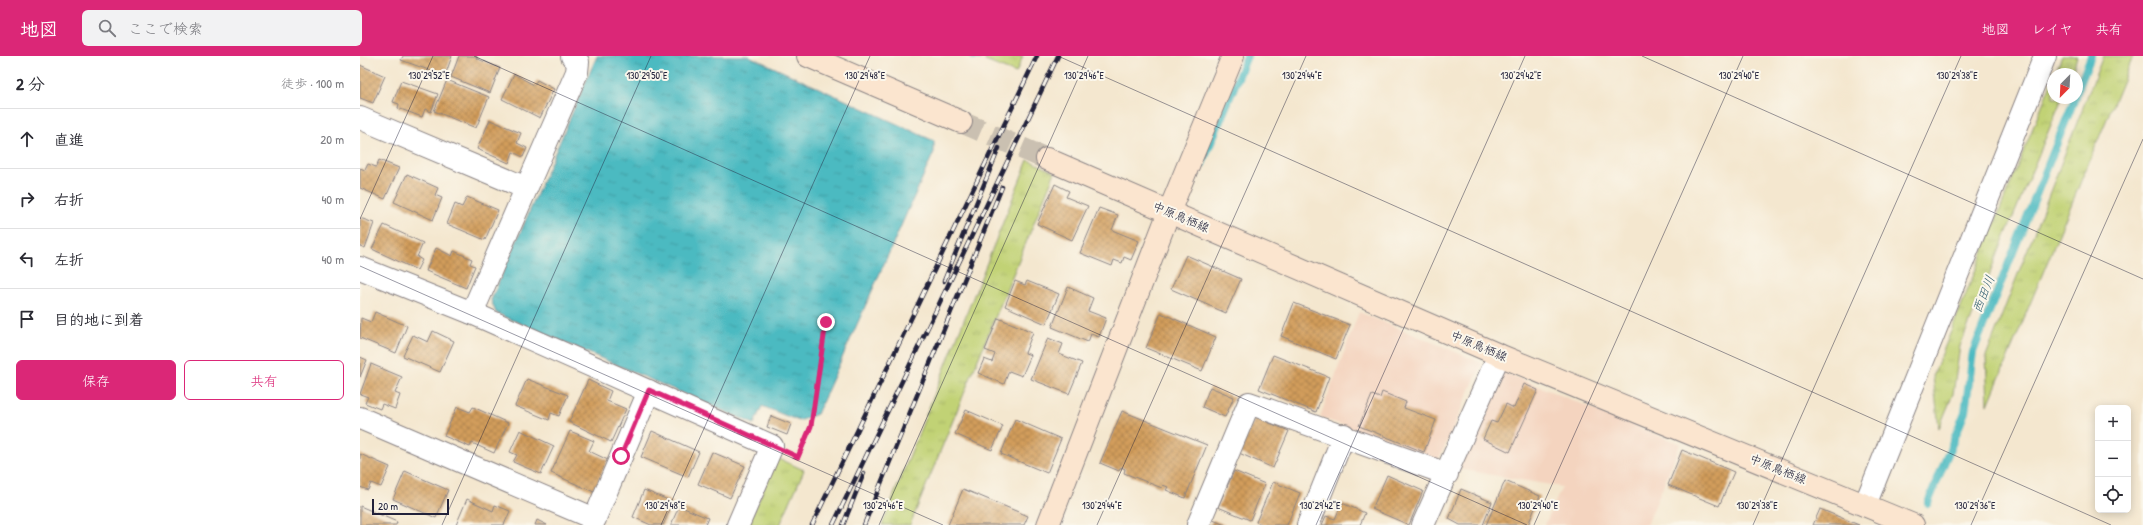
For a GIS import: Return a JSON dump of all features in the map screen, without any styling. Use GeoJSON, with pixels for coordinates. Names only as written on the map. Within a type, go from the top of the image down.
{"type":"FeatureCollection","features":[{"type":"Feature","properties":{"kind":"main road"},"geometry":{"type":"LineString","coordinates":[[808,56],[961,122]]}},
{"type":"Feature","properties":{"kind":"main road"},"geometry":{"type":"LineString","coordinates":[[1048,525],[1169,212],[1233,56]]}},
{"type":"Feature","properties":{"kind":"main road","name":"中原鳥栖線"},"geometry":{"type":"LineString","coordinates":[[1047,159],[1499,355],[1864,505],[1903,523]]}},
{"type":"Feature","properties":{"kind":"street"},"geometry":{"type":"LineString","coordinates":[[472,313],[577,72],[578,62],[572,56]]}},
{"type":"Feature","properties":{"kind":"street"},"geometry":{"type":"LineString","coordinates":[[1864,505],[2045,56]]}},
{"type":"Feature","properties":{"kind":"street"},"geometry":{"type":"LineString","coordinates":[[360,118],[526,188]]}},
{"type":"Feature","properties":{"kind":"street"},"geometry":{"type":"LineString","coordinates":[[360,268],[472,313],[649,390],[772,446],[738,525]]}},
{"type":"Feature","properties":{"kind":"street"},"geometry":{"type":"LineString","coordinates":[[1424,525],[1499,355]]}},
{"type":"Feature","properties":{"kind":"street"},"geometry":{"type":"LineString","coordinates":[[360,418],[593,522],[649,390]]}},
{"type":"Feature","properties":{"kind":"street"},"geometry":{"type":"LineString","coordinates":[[1198,525],[1248,402],[1344,435],[1447,474]]}},
{"type":"Feature","properties":{"kind":"street"},"geometry":{"type":"LineString","coordinates":[[1308,525],[1344,435]]}},
{"type":"Feature","properties":{"kind":"path"},"geometry":{"type":"LineString","coordinates":[[772,446],[798,457],[811,426],[826,322]]}},
{"type":"Feature","properties":{"kind":"shaded area"},"geometry":{"type":"Polygon","coordinates":[[[1359,312],[1482,363],[1438,461],[1320,417],[1359,312]]]}},
{"type":"Feature","properties":{"kind":"shaded area"},"geometry":{"type":"Polygon","coordinates":[[[1501,371],[1680,444],[1647,525],[1545,525],[1562,487],[1459,469],[1501,371]]]}},
{"type":"Feature","properties":{"kind":"green space"},"geometry":{"type":"Polygon","coordinates":[[[987,56],[1023,56],[1016,73],[985,61],[987,56]]]}},
{"type":"Feature","properties":{"kind":"green space"},"geometry":{"type":"Polygon","coordinates":[[[2062,56],[2077,56],[2074,68],[2057,68],[2062,56]]]}},
{"type":"Feature","properties":{"kind":"green space"},"geometry":{"type":"Polygon","coordinates":[[[2103,56],[2133,56],[1988,405],[1986,356],[2103,56]]]}},
{"type":"Feature","properties":{"kind":"green space"},"geometry":{"type":"Polygon","coordinates":[[[2047,93],[2047,104],[2060,104],[1960,346],[1953,394],[1939,428],[1933,376],[2047,93]]]}},
{"type":"Feature","properties":{"kind":"green space"},"geometry":{"type":"Polygon","coordinates":[[[1028,160],[1055,172],[910,525],[882,525],[1028,160]]]}},
{"type":"Feature","properties":{"kind":"green space"},"geometry":{"type":"Polygon","coordinates":[[[777,458],[804,470],[780,525],[748,525],[777,458]]]}},
{"type":"Feature","properties":{"kind":"water"},"geometry":{"type":"Polygon","coordinates":[[[597,56],[749,56],[934,141],[934,152],[817,414],[799,421],[762,406],[754,424],[496,313],[491,300],[597,56]]]}},
{"type":"Feature","properties":{"kind":"building"},"geometry":{"type":"Polygon","coordinates":[[[403,56],[452,56],[445,76],[401,60],[403,56]]]}},
{"type":"Feature","properties":{"kind":"building"},"geometry":{"type":"Polygon","coordinates":[[[459,56],[477,56],[476,58],[500,68],[490,93],[451,77],[459,56]]]}},
{"type":"Feature","properties":{"kind":"building"},"geometry":{"type":"Polygon","coordinates":[[[360,65],[385,76],[373,103],[360,98],[360,65]]]}},
{"type":"Feature","properties":{"kind":"building"},"geometry":{"type":"Polygon","coordinates":[[[514,74],[534,85],[537,80],[554,89],[540,118],[502,99],[514,74]]]}},
{"type":"Feature","properties":{"kind":"building"},"geometry":{"type":"Polygon","coordinates":[[[447,80],[489,97],[476,128],[434,111],[447,80]]]}},
{"type":"Feature","properties":{"kind":"building"},"geometry":{"type":"Polygon","coordinates":[[[401,81],[438,94],[431,112],[425,109],[422,117],[398,108],[399,104],[393,102],[401,81]]]}},
{"type":"Feature","properties":{"kind":"building"},"geometry":{"type":"Polygon","coordinates":[[[490,120],[521,133],[517,143],[527,148],[523,157],[513,152],[509,163],[477,149],[490,120]]]}},
{"type":"Feature","properties":{"kind":"building"},"geometry":{"type":"Polygon","coordinates":[[[379,160],[399,168],[385,199],[360,188],[360,168],[365,170],[368,164],[376,167],[379,160]]]}},
{"type":"Feature","properties":{"kind":"building"},"geometry":{"type":"Polygon","coordinates":[[[407,174],[438,188],[435,195],[442,198],[433,220],[394,202],[407,174]]]}},
{"type":"Feature","properties":{"kind":"building"},"geometry":{"type":"Polygon","coordinates":[[[1055,184],[1069,191],[1066,197],[1088,206],[1072,240],[1037,224],[1055,184]]]}},
{"type":"Feature","properties":{"kind":"building"},"geometry":{"type":"Polygon","coordinates":[[[467,197],[498,210],[485,240],[447,224],[455,204],[462,207],[467,197]]]}},
{"type":"Feature","properties":{"kind":"building"},"geometry":{"type":"Polygon","coordinates":[[[1099,208],[1118,215],[1112,230],[1139,241],[1131,260],[1124,257],[1122,263],[1114,260],[1112,266],[1080,253],[1099,208]]]}},
{"type":"Feature","properties":{"kind":"building"},"geometry":{"type":"Polygon","coordinates":[[[360,218],[374,223],[365,248],[360,246],[360,218]]]}},
{"type":"Feature","properties":{"kind":"building"},"geometry":{"type":"Polygon","coordinates":[[[384,225],[423,243],[417,257],[422,260],[417,270],[372,249],[384,225]]]}},
{"type":"Feature","properties":{"kind":"building"},"geometry":{"type":"Polygon","coordinates":[[[436,248],[452,256],[454,251],[472,259],[470,264],[475,266],[466,288],[426,271],[436,248]]]}},
{"type":"Feature","properties":{"kind":"building"},"geometry":{"type":"Polygon","coordinates":[[[1186,255],[1241,279],[1226,313],[1171,289],[1186,255]]]}},
{"type":"Feature","properties":{"kind":"building"},"geometry":{"type":"Polygon","coordinates":[[[1015,281],[1025,285],[1027,281],[1059,294],[1046,324],[1005,306],[1015,281]]]}},
{"type":"Feature","properties":{"kind":"building"},"geometry":{"type":"Polygon","coordinates":[[[1068,287],[1093,298],[1088,311],[1106,318],[1099,337],[1091,334],[1088,342],[1052,327],[1068,287]]]}},
{"type":"Feature","properties":{"kind":"building"},"geometry":{"type":"Polygon","coordinates":[[[1294,303],[1350,325],[1336,359],[1281,336],[1294,303]]]}},
{"type":"Feature","properties":{"kind":"building"},"geometry":{"type":"Polygon","coordinates":[[[375,312],[407,326],[396,353],[360,338],[361,318],[371,322],[375,312]]]}},
{"type":"Feature","properties":{"kind":"building"},"geometry":{"type":"Polygon","coordinates":[[[1161,313],[1216,337],[1202,371],[1146,348],[1161,313]]]}},
{"type":"Feature","properties":{"kind":"building"},"geometry":{"type":"Polygon","coordinates":[[[998,318],[1033,332],[1025,353],[1031,355],[1022,376],[1009,371],[1004,384],[978,373],[984,359],[992,362],[995,354],[985,350],[998,318]]]}},
{"type":"Feature","properties":{"kind":"building"},"geometry":{"type":"Polygon","coordinates":[[[433,331],[454,341],[440,372],[403,356],[413,335],[428,342],[433,331]]]}},
{"type":"Feature","properties":{"kind":"building"},"geometry":{"type":"Polygon","coordinates":[[[1048,338],[1063,344],[1059,354],[1082,363],[1069,394],[1031,379],[1048,338]]]}},
{"type":"Feature","properties":{"kind":"building"},"geometry":{"type":"Polygon","coordinates":[[[1273,355],[1329,377],[1316,412],[1259,389],[1273,355]]]}},
{"type":"Feature","properties":{"kind":"building"},"geometry":{"type":"Polygon","coordinates":[[[360,357],[367,360],[360,377],[360,357]]]}},
{"type":"Feature","properties":{"kind":"building"},"geometry":{"type":"Polygon","coordinates":[[[371,364],[402,377],[395,393],[400,395],[395,409],[382,404],[380,409],[365,403],[368,397],[360,394],[371,364]]]}},
{"type":"Feature","properties":{"kind":"building"},"geometry":{"type":"Polygon","coordinates":[[[527,379],[568,395],[559,416],[551,413],[549,420],[515,406],[527,379]]]}},
{"type":"Feature","properties":{"kind":"building"},"geometry":{"type":"Polygon","coordinates":[[[588,380],[611,391],[607,401],[626,409],[611,442],[569,422],[588,380]]]}},
{"type":"Feature","properties":{"kind":"building"},"geometry":{"type":"Polygon","coordinates":[[[1524,384],[1538,390],[1510,452],[1483,439],[1491,421],[1497,423],[1506,404],[1514,408],[1524,384]]]}},
{"type":"Feature","properties":{"kind":"building"},"geometry":{"type":"Polygon","coordinates":[[[1210,387],[1234,397],[1225,417],[1202,407],[1210,387]]]}},
{"type":"Feature","properties":{"kind":"building"},"geometry":{"type":"Polygon","coordinates":[[[1382,392],[1406,402],[1404,408],[1436,420],[1424,452],[1359,426],[1372,395],[1380,398],[1382,392]]]}},
{"type":"Feature","properties":{"kind":"building"},"geometry":{"type":"Polygon","coordinates":[[[457,407],[470,412],[473,407],[508,423],[494,453],[472,443],[470,447],[444,436],[457,407]]]}},
{"type":"Feature","properties":{"kind":"building"},"geometry":{"type":"Polygon","coordinates":[[[966,410],[1003,426],[992,450],[955,434],[966,410]]]}},
{"type":"Feature","properties":{"kind":"building"},"geometry":{"type":"Polygon","coordinates":[[[1122,411],[1207,445],[1185,498],[1166,490],[1168,487],[1163,485],[1162,488],[1124,473],[1125,469],[1121,467],[1119,471],[1100,463],[1122,411]]]}},
{"type":"Feature","properties":{"kind":"building"},"geometry":{"type":"Polygon","coordinates":[[[771,416],[791,424],[787,435],[767,427],[771,416]]]}},
{"type":"Feature","properties":{"kind":"building"},"geometry":{"type":"Polygon","coordinates":[[[1255,417],[1289,431],[1273,468],[1239,453],[1255,417]]]}},
{"type":"Feature","properties":{"kind":"building"},"geometry":{"type":"Polygon","coordinates":[[[1015,419],[1061,439],[1047,473],[1001,454],[1015,419]]]}},
{"type":"Feature","properties":{"kind":"building"},"geometry":{"type":"Polygon","coordinates":[[[520,430],[554,446],[541,474],[513,462],[517,455],[510,452],[520,430]]]}},
{"type":"Feature","properties":{"kind":"building"},"geometry":{"type":"Polygon","coordinates":[[[570,431],[594,441],[589,451],[608,460],[594,492],[551,473],[570,431]]]}},
{"type":"Feature","properties":{"kind":"building"},"geometry":{"type":"Polygon","coordinates":[[[652,431],[699,452],[688,477],[641,457],[652,431]]]}},
{"type":"Feature","properties":{"kind":"building"},"geometry":{"type":"Polygon","coordinates":[[[1682,450],[1734,472],[1719,506],[1668,485],[1682,450]]]}},
{"type":"Feature","properties":{"kind":"building"},"geometry":{"type":"Polygon","coordinates":[[[712,452],[745,466],[730,498],[698,484],[712,452]]]}},
{"type":"Feature","properties":{"kind":"building"},"geometry":{"type":"Polygon","coordinates":[[[360,454],[390,467],[381,487],[371,483],[368,490],[360,487],[360,454]]]}},
{"type":"Feature","properties":{"kind":"building"},"geometry":{"type":"Polygon","coordinates":[[[405,471],[448,490],[436,518],[393,499],[405,471]]]}},
{"type":"Feature","properties":{"kind":"building"},"geometry":{"type":"Polygon","coordinates":[[[1234,471],[1265,484],[1250,520],[1218,507],[1234,471]]]}},
{"type":"Feature","properties":{"kind":"building"},"geometry":{"type":"Polygon","coordinates":[[[1387,475],[1423,491],[1409,525],[1372,509],[1387,475]]]}},
{"type":"Feature","properties":{"kind":"building"},"geometry":{"type":"Polygon","coordinates":[[[1505,481],[1540,496],[1528,525],[1486,525],[1505,481]]]}},
{"type":"Feature","properties":{"kind":"building"},"geometry":{"type":"Polygon","coordinates":[[[1273,482],[1300,493],[1287,525],[1263,525],[1256,522],[1273,482]]]}},
{"type":"Feature","properties":{"kind":"building"},"geometry":{"type":"Polygon","coordinates":[[[963,489],[1028,516],[1024,525],[948,525],[963,489]]]}},
{"type":"Feature","properties":{"kind":"building"},"geometry":{"type":"Polygon","coordinates":[[[1461,489],[1492,502],[1483,525],[1460,525],[1449,519],[1461,489]]]}},
{"type":"Feature","properties":{"kind":"building"},"geometry":{"type":"Polygon","coordinates":[[[644,490],[673,502],[663,525],[651,525],[633,517],[644,490]]]}},
{"type":"Feature","properties":{"kind":"building"},"geometry":{"type":"Polygon","coordinates":[[[467,499],[493,511],[495,505],[510,511],[504,525],[456,525],[467,499]]]}},
{"type":"Feature","properties":{"kind":"building"},"geometry":{"type":"Polygon","coordinates":[[[1342,503],[1365,513],[1360,525],[1322,525],[1326,516],[1335,519],[1342,503]]]}},
{"type":"Feature","properties":{"kind":"building"},"geometry":{"type":"Polygon","coordinates":[[[360,506],[397,522],[396,525],[360,525],[360,506]]]}},
{"type":"Feature","properties":{"kind":"building"},"geometry":{"type":"Polygon","coordinates":[[[679,506],[708,518],[705,525],[671,525],[679,506]]]}},
{"type":"Feature","properties":{"kind":"building"},"geometry":{"type":"Polygon","coordinates":[[[1820,509],[1859,525],[1813,525],[1820,509]]]}},
{"type":"Feature","properties":{"kind":"building"},"geometry":{"type":"Polygon","coordinates":[[[537,520],[547,525],[535,525],[537,520]]]}},
{"type":"Feature","properties":{"kind":"building"},"geometry":{"type":"Polygon","coordinates":[[[1213,520],[1225,525],[1210,525],[1213,520]]]}},
{"type":"Feature","properties":{"kind":"waterway"},"geometry":{"type":"LineString","coordinates":[[974,56],[979,56]]}},
{"type":"Feature","properties":{"kind":"waterway"},"geometry":{"type":"LineString","coordinates":[[1202,164],[1247,56]]}},
{"type":"Feature","properties":{"kind":"waterway","name":"西田川"},"geometry":{"type":"LineString","coordinates":[[2083,77],[2091,56]]}},
{"type":"Feature","properties":{"kind":"waterway","name":"西田川"},"geometry":{"type":"LineString","coordinates":[[1928,503],[1965,412],[1973,352],[2073,104]]}},
{"type":"Feature","properties":{"kind":"tunnel"},"geometry":{"type":"LineString","coordinates":[[961,122],[1047,159]]}},
{"type":"Feature","properties":{"kind":"railway"},"geometry":{"type":"LineString","coordinates":[[812,525],[1037,56]]}},
{"type":"Feature","properties":{"kind":"railway"},"geometry":{"type":"LineString","coordinates":[[833,525],[1058,56]]}},
{"type":"Feature","properties":{"kind":"railway"},"geometry":{"type":"LineString","coordinates":[[944,281],[999,148]]}},
{"type":"Feature","properties":{"kind":"railway"},"geometry":{"type":"LineString","coordinates":[[864,525],[1002,187]]}},
{"type":"Feature","properties":{"kind":"railway"},"geometry":{"type":"LineString","coordinates":[[843,525],[864,473]]}},
{"type":"Feature","properties":{"kind":"route"},"geometry":{"type":"LineString","coordinates":[[621,456],[649,390],[798,457],[811,426],[826,322]]}}]}
